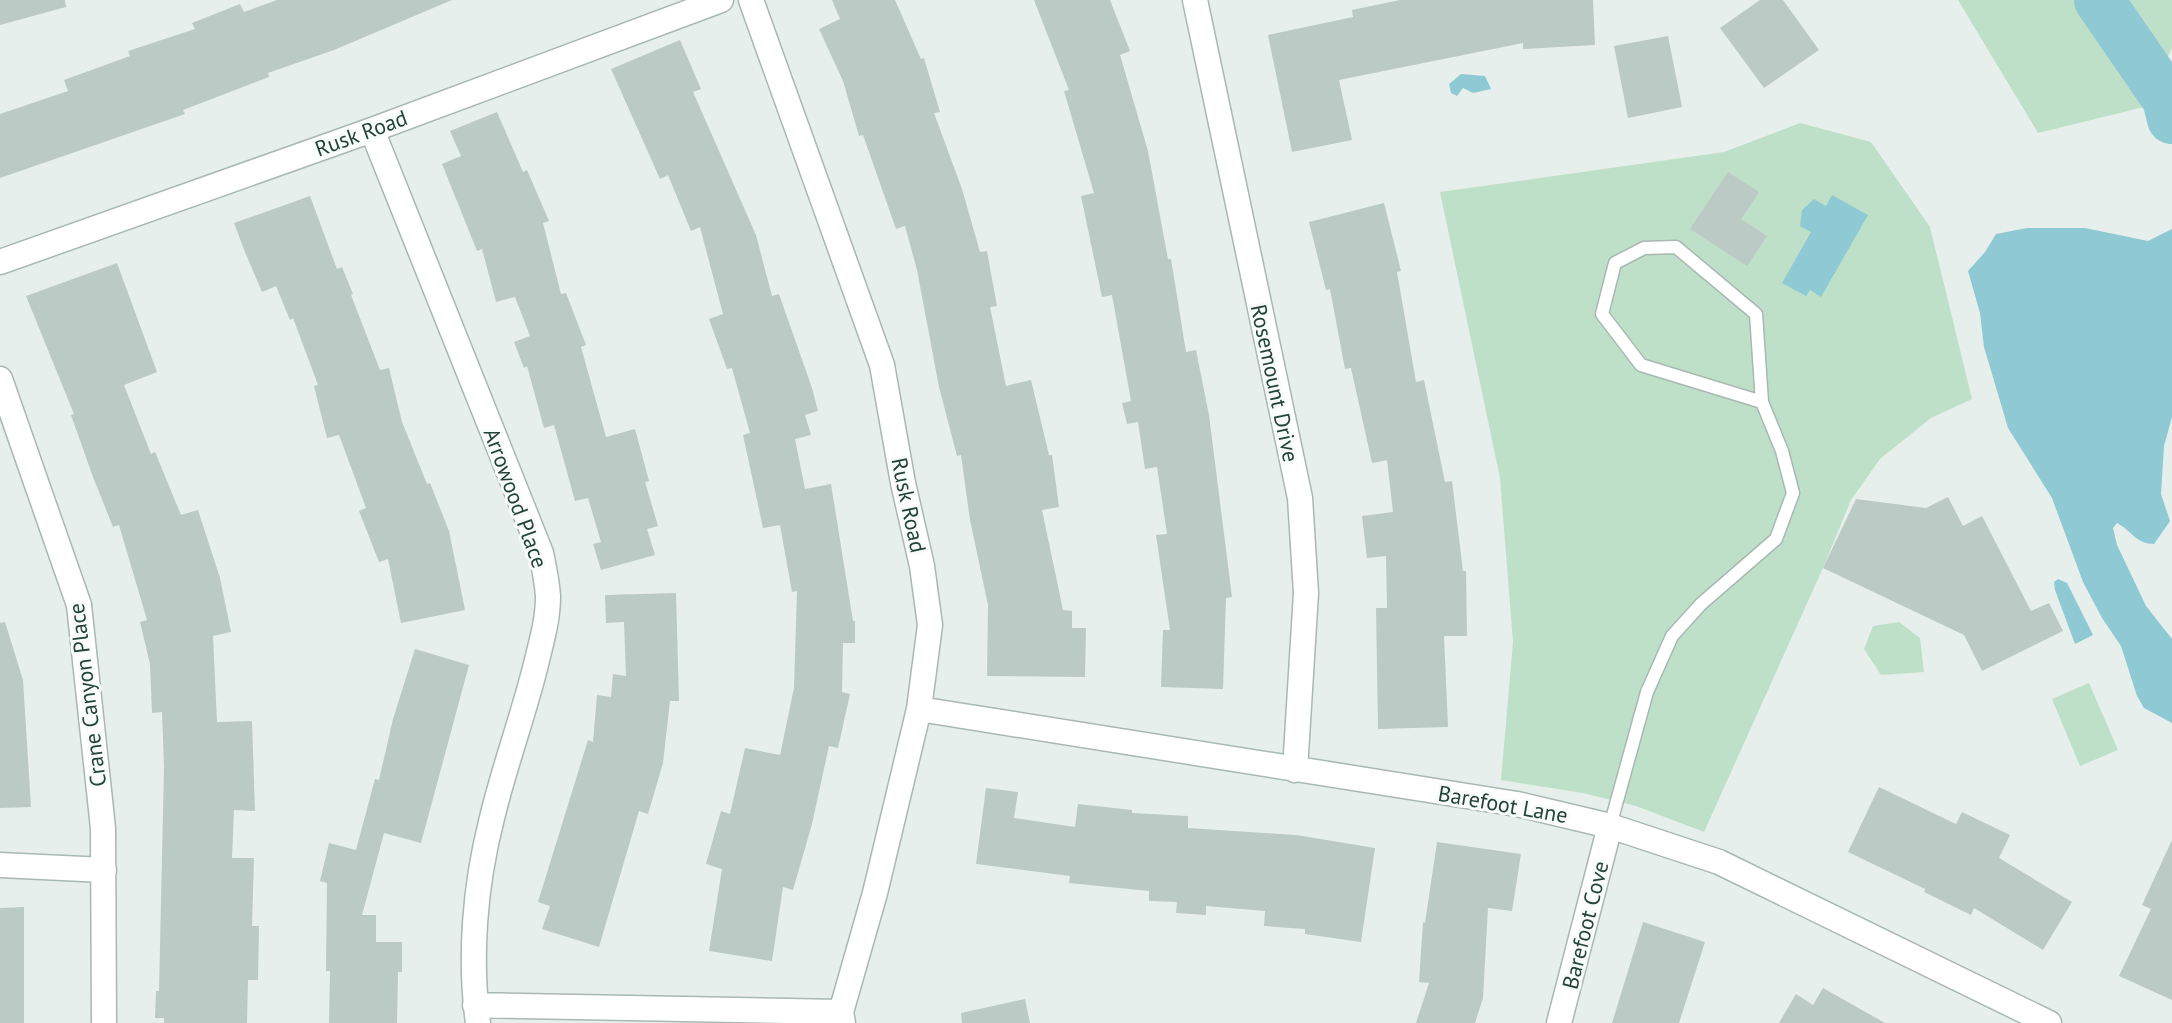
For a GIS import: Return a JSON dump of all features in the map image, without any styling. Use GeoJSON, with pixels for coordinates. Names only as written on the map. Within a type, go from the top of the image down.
{"type":"FeatureCollection","features":[{"type":"Feature","properties":{"kind":"street","name":"Rusk Road"},"geometry":{"type":"LineString","coordinates":[[0,262],[372,130],[721,0]]}},
{"type":"Feature","properties":{"kind":"street","name":"Rusk Road"},"geometry":{"type":"LineString","coordinates":[[751,0],[882,365],[903,483],[922,566],[930,625],[919,709],[842,1018]]}},
{"type":"Feature","properties":{"kind":"street","name":"Rosemount Drive"},"geometry":{"type":"LineString","coordinates":[[1195,0],[1300,498],[1306,593],[1295,770]]}},
{"type":"Feature","properties":{"kind":"street","name":"Arrowood Place"},"geometry":{"type":"LineString","coordinates":[[372,130],[541,553],[548,593],[547,618],[529,695],[491,820],[478,885],[477,1014]]}},
{"type":"Feature","properties":{"kind":"street","name":"Crane Canyon Place"},"geometry":{"type":"LineString","coordinates":[[0,379],[79,605],[103,828],[104,1023]]}},
{"type":"Feature","properties":{"kind":"street","name":"Barefoot Lane"},"geometry":{"type":"LineString","coordinates":[[919,709],[1517,804],[1610,826],[1719,862],[2049,1023]]}},
{"type":"Feature","properties":{"kind":"street","name":"Barefoot Cove"},"geometry":{"type":"LineString","coordinates":[[1559,1023],[1610,826]]}},
{"type":"Feature","properties":{"kind":"street"},"geometry":{"type":"LineString","coordinates":[[0,865],[104,870]]}},
{"type":"Feature","properties":{"kind":"street"},"geometry":{"type":"LineString","coordinates":[[477,1014],[842,1018]]}},
{"type":"Feature","properties":{"kind":"lane"},"geometry":{"type":"LineString","coordinates":[[1610,826],[1647,692],[1672,636],[1701,604],[1776,539],[1793,493],[1773,424],[1762,402],[1756,314],[1676,247],[1644,248],[1615,263],[1602,314],[1641,365],[1762,402]]}},
{"type":"Feature","properties":{"kind":"green space"},"geometry":{"type":"Polygon","coordinates":[[[1958,0],[2172,0],[2172,48],[2144,107],[2038,133],[1958,0]]]}},
{"type":"Feature","properties":{"kind":"green space"},"geometry":{"type":"Polygon","coordinates":[[[1800,123],[1871,142],[1930,227],[1972,399],[1931,418],[1880,459],[1851,500],[1704,832],[1636,806],[1583,793],[1501,780],[1513,642],[1500,478],[1440,192],[1724,152],[1800,123]]]}},
{"type":"Feature","properties":{"kind":"green space"},"geometry":{"type":"Polygon","coordinates":[[[1899,622],[1920,638],[1924,672],[1881,675],[1864,649],[1873,626],[1899,622]]]}},
{"type":"Feature","properties":{"kind":"green space"},"geometry":{"type":"Polygon","coordinates":[[[2089,683],[2118,750],[2080,766],[2052,699],[2089,683]]]}},
{"type":"Feature","properties":{"kind":"water"},"geometry":{"type":"Polygon","coordinates":[[[1461,74],[1485,76],[1491,89],[1473,93],[1463,88],[1457,96],[1451,93],[1449,84],[1461,74]]]}},
{"type":"Feature","properties":{"kind":"water"},"geometry":{"type":"Polygon","coordinates":[[[1832,195],[1868,215],[1821,297],[1810,290],[1806,296],[1782,283],[1811,232],[1800,226],[1802,210],[1814,199],[1826,206],[1832,195]]]}},
{"type":"Feature","properties":{"kind":"water"},"geometry":{"type":"Polygon","coordinates":[[[2027,228],[2085,228],[2148,241],[2172,229],[2172,417],[2164,446],[2161,494],[2170,521],[2154,544],[2138,539],[2117,523],[2113,528],[2117,545],[2146,606],[2172,639],[2172,723],[2144,708],[2137,696],[2121,646],[2083,582],[2052,498],[2008,428],[1984,347],[1980,313],[1968,271],[1996,234],[2027,228]]]}},
{"type":"Feature","properties":{"kind":"water"},"geometry":{"type":"Polygon","coordinates":[[[2058,579],[2067,583],[2093,635],[2075,644],[2055,590],[2054,582],[2058,579]]]}},
{"type":"Feature","properties":{"kind":"building"},"geometry":{"type":"Polygon","coordinates":[[[0,0],[65,0],[66,7],[0,25],[0,0]]]}},
{"type":"Feature","properties":{"kind":"building"},"geometry":{"type":"Polygon","coordinates":[[[277,0],[452,0],[334,50],[268,73],[269,77],[183,110],[185,114],[0,178],[0,114],[68,91],[64,80],[130,56],[128,51],[195,29],[192,23],[240,4],[244,12],[277,0]]]}},
{"type":"Feature","properties":{"kind":"building"},"geometry":{"type":"Polygon","coordinates":[[[832,0],[895,0],[921,59],[924,58],[940,112],[934,113],[962,189],[980,252],[987,251],[997,306],[990,307],[1006,386],[1031,380],[1049,455],[1052,455],[1059,507],[1042,510],[1063,610],[1072,611],[1072,628],[1086,628],[1085,677],[987,676],[988,605],[970,520],[961,455],[957,456],[939,387],[917,270],[905,226],[896,229],[863,135],[859,136],[843,81],[819,29],[840,19],[832,0]]]}},
{"type":"Feature","properties":{"kind":"building"},"geometry":{"type":"Polygon","coordinates":[[[1034,0],[1110,0],[1130,51],[1120,55],[1148,151],[1168,259],[1171,259],[1186,352],[1196,350],[1209,415],[1232,597],[1226,598],[1223,689],[1161,687],[1163,630],[1170,630],[1156,535],[1167,534],[1157,467],[1145,469],[1138,422],[1127,424],[1122,403],[1131,401],[1112,295],[1102,297],[1081,196],[1094,193],[1064,91],[1069,90],[1034,0]]]}},
{"type":"Feature","properties":{"kind":"building"},"geometry":{"type":"Polygon","coordinates":[[[1400,0],[1593,0],[1595,45],[1523,49],[1523,43],[1339,80],[1352,140],[1292,152],[1268,35],[1353,17],[1352,10],[1400,0]]]}},
{"type":"Feature","properties":{"kind":"building"},"geometry":{"type":"Polygon","coordinates":[[[1760,0],[1783,0],[1819,50],[1764,88],[1720,28],[1760,0]]]}},
{"type":"Feature","properties":{"kind":"building"},"geometry":{"type":"Polygon","coordinates":[[[1668,36],[1682,107],[1628,118],[1614,46],[1668,36]]]}},
{"type":"Feature","properties":{"kind":"building"},"geometry":{"type":"Polygon","coordinates":[[[680,40],[701,89],[693,92],[756,235],[772,296],[779,294],[812,388],[818,411],[805,415],[811,435],[795,439],[805,489],[831,484],[855,621],[855,643],[843,643],[842,692],[850,694],[838,748],[829,746],[812,824],[793,890],[783,887],[772,961],[709,951],[722,869],[706,864],[721,811],[730,814],[745,748],[780,755],[794,688],[797,591],[792,592],[780,525],[763,528],[743,435],[750,433],[732,368],[727,369],[709,319],[723,314],[700,227],[691,231],[668,175],[660,179],[611,69],[680,40]]]}},
{"type":"Feature","properties":{"kind":"building"},"geometry":{"type":"Polygon","coordinates":[[[497,112],[549,221],[543,223],[561,294],[566,293],[586,345],[581,347],[606,437],[635,429],[649,481],[645,482],[658,526],[647,529],[655,555],[601,570],[593,544],[601,542],[588,498],[575,501],[554,425],[544,428],[527,366],[524,368],[514,342],[530,336],[515,297],[496,302],[482,249],[477,251],[442,164],[461,156],[450,131],[497,112]]]}},
{"type":"Feature","properties":{"kind":"building"},"geometry":{"type":"Polygon","coordinates":[[[1728,172],[1759,192],[1741,219],[1767,236],[1747,266],[1690,229],[1728,172]]]}},
{"type":"Feature","properties":{"kind":"building"},"geometry":{"type":"Polygon","coordinates":[[[310,196],[337,269],[342,267],[353,294],[380,370],[389,368],[402,422],[449,531],[465,610],[401,623],[388,559],[379,562],[359,511],[366,508],[339,435],[327,438],[314,386],[318,385],[293,318],[290,320],[276,286],[262,292],[234,223],[310,196]]]}},
{"type":"Feature","properties":{"kind":"building"},"geometry":{"type":"Polygon","coordinates":[[[1384,203],[1401,271],[1397,272],[1416,382],[1424,380],[1445,482],[1452,481],[1463,571],[1466,571],[1467,636],[1444,636],[1448,727],[1378,729],[1376,608],[1387,608],[1386,556],[1367,558],[1362,516],[1393,512],[1387,460],[1372,463],[1351,368],[1345,369],[1330,289],[1326,290],[1309,222],[1384,203]]]}},
{"type":"Feature","properties":{"kind":"building"},"geometry":{"type":"Polygon","coordinates":[[[117,263],[157,372],[124,385],[151,454],[155,452],[181,515],[198,510],[220,578],[231,632],[213,636],[217,722],[252,721],[255,811],[234,810],[232,858],[254,858],[252,926],[259,926],[258,980],[248,980],[247,1023],[164,1023],[164,1018],[155,1018],[156,991],[159,991],[164,767],[162,712],[152,713],[150,664],[140,622],[147,620],[119,525],[113,527],[71,415],[74,414],[26,296],[117,263]]]}},
{"type":"Feature","properties":{"kind":"building"},"geometry":{"type":"Polygon","coordinates":[[[1948,497],[1963,526],[1982,516],[2031,611],[2049,603],[2063,631],[1982,671],[1964,635],[1823,568],[1856,499],[1926,508],[1948,497]]]}},
{"type":"Feature","properties":{"kind":"building"},"geometry":{"type":"Polygon","coordinates":[[[676,593],[679,701],[670,701],[663,763],[648,814],[639,811],[599,947],[542,929],[550,906],[538,902],[588,740],[593,742],[597,695],[611,697],[613,674],[626,676],[624,622],[606,623],[605,595],[676,593]]]}},
{"type":"Feature","properties":{"kind":"building"},"geometry":{"type":"Polygon","coordinates":[[[5,622],[23,680],[31,807],[0,808],[0,623],[5,622]]]}},
{"type":"Feature","properties":{"kind":"building"},"geometry":{"type":"Polygon","coordinates":[[[415,649],[469,665],[421,843],[384,833],[362,915],[376,915],[376,942],[402,942],[397,1023],[329,1023],[327,883],[320,881],[329,843],[356,850],[415,649]]]}},
{"type":"Feature","properties":{"kind":"building"},"geometry":{"type":"Polygon","coordinates":[[[1879,787],[1956,824],[1962,812],[2010,835],[1999,858],[2072,902],[2043,950],[1974,908],[1971,915],[1848,852],[1879,787]]]}},
{"type":"Feature","properties":{"kind":"building"},"geometry":{"type":"Polygon","coordinates":[[[986,788],[1018,792],[1014,818],[1075,827],[1078,804],[1132,810],[1132,813],[1188,816],[1188,828],[1296,835],[1375,848],[1361,942],[1305,934],[1305,929],[1264,926],[1265,911],[1206,906],[1206,915],[1176,913],[1177,902],[1149,901],[1149,891],[1069,883],[1070,876],[976,864],[986,788]]]}},
{"type":"Feature","properties":{"kind":"building"},"geometry":{"type":"Polygon","coordinates":[[[2172,840],[2172,1000],[2119,976],[2151,909],[2142,905],[2172,840]]]}},
{"type":"Feature","properties":{"kind":"building"},"geometry":{"type":"Polygon","coordinates":[[[1437,842],[1521,854],[1512,911],[1488,908],[1483,998],[1475,1023],[1416,1023],[1429,983],[1419,982],[1423,922],[1437,842]]]}},
{"type":"Feature","properties":{"kind":"building"},"geometry":{"type":"Polygon","coordinates":[[[24,907],[24,1023],[0,1023],[0,908],[24,907]]]}},
{"type":"Feature","properties":{"kind":"building"},"geometry":{"type":"Polygon","coordinates":[[[1643,922],[1705,942],[1679,1023],[1612,1023],[1643,922]]]}},
{"type":"Feature","properties":{"kind":"building"},"geometry":{"type":"Polygon","coordinates":[[[1823,988],[1885,1023],[1779,1023],[1796,994],[1813,1005],[1823,988]]]}},
{"type":"Feature","properties":{"kind":"building"},"geometry":{"type":"Polygon","coordinates":[[[1025,999],[1030,1023],[962,1023],[961,1013],[1025,999]]]}},
{"type":"Feature","properties":{"kind":"waterway"},"geometry":{"type":"LineString","coordinates":[[2099,0],[2167,99],[2172,119]]}}]}
